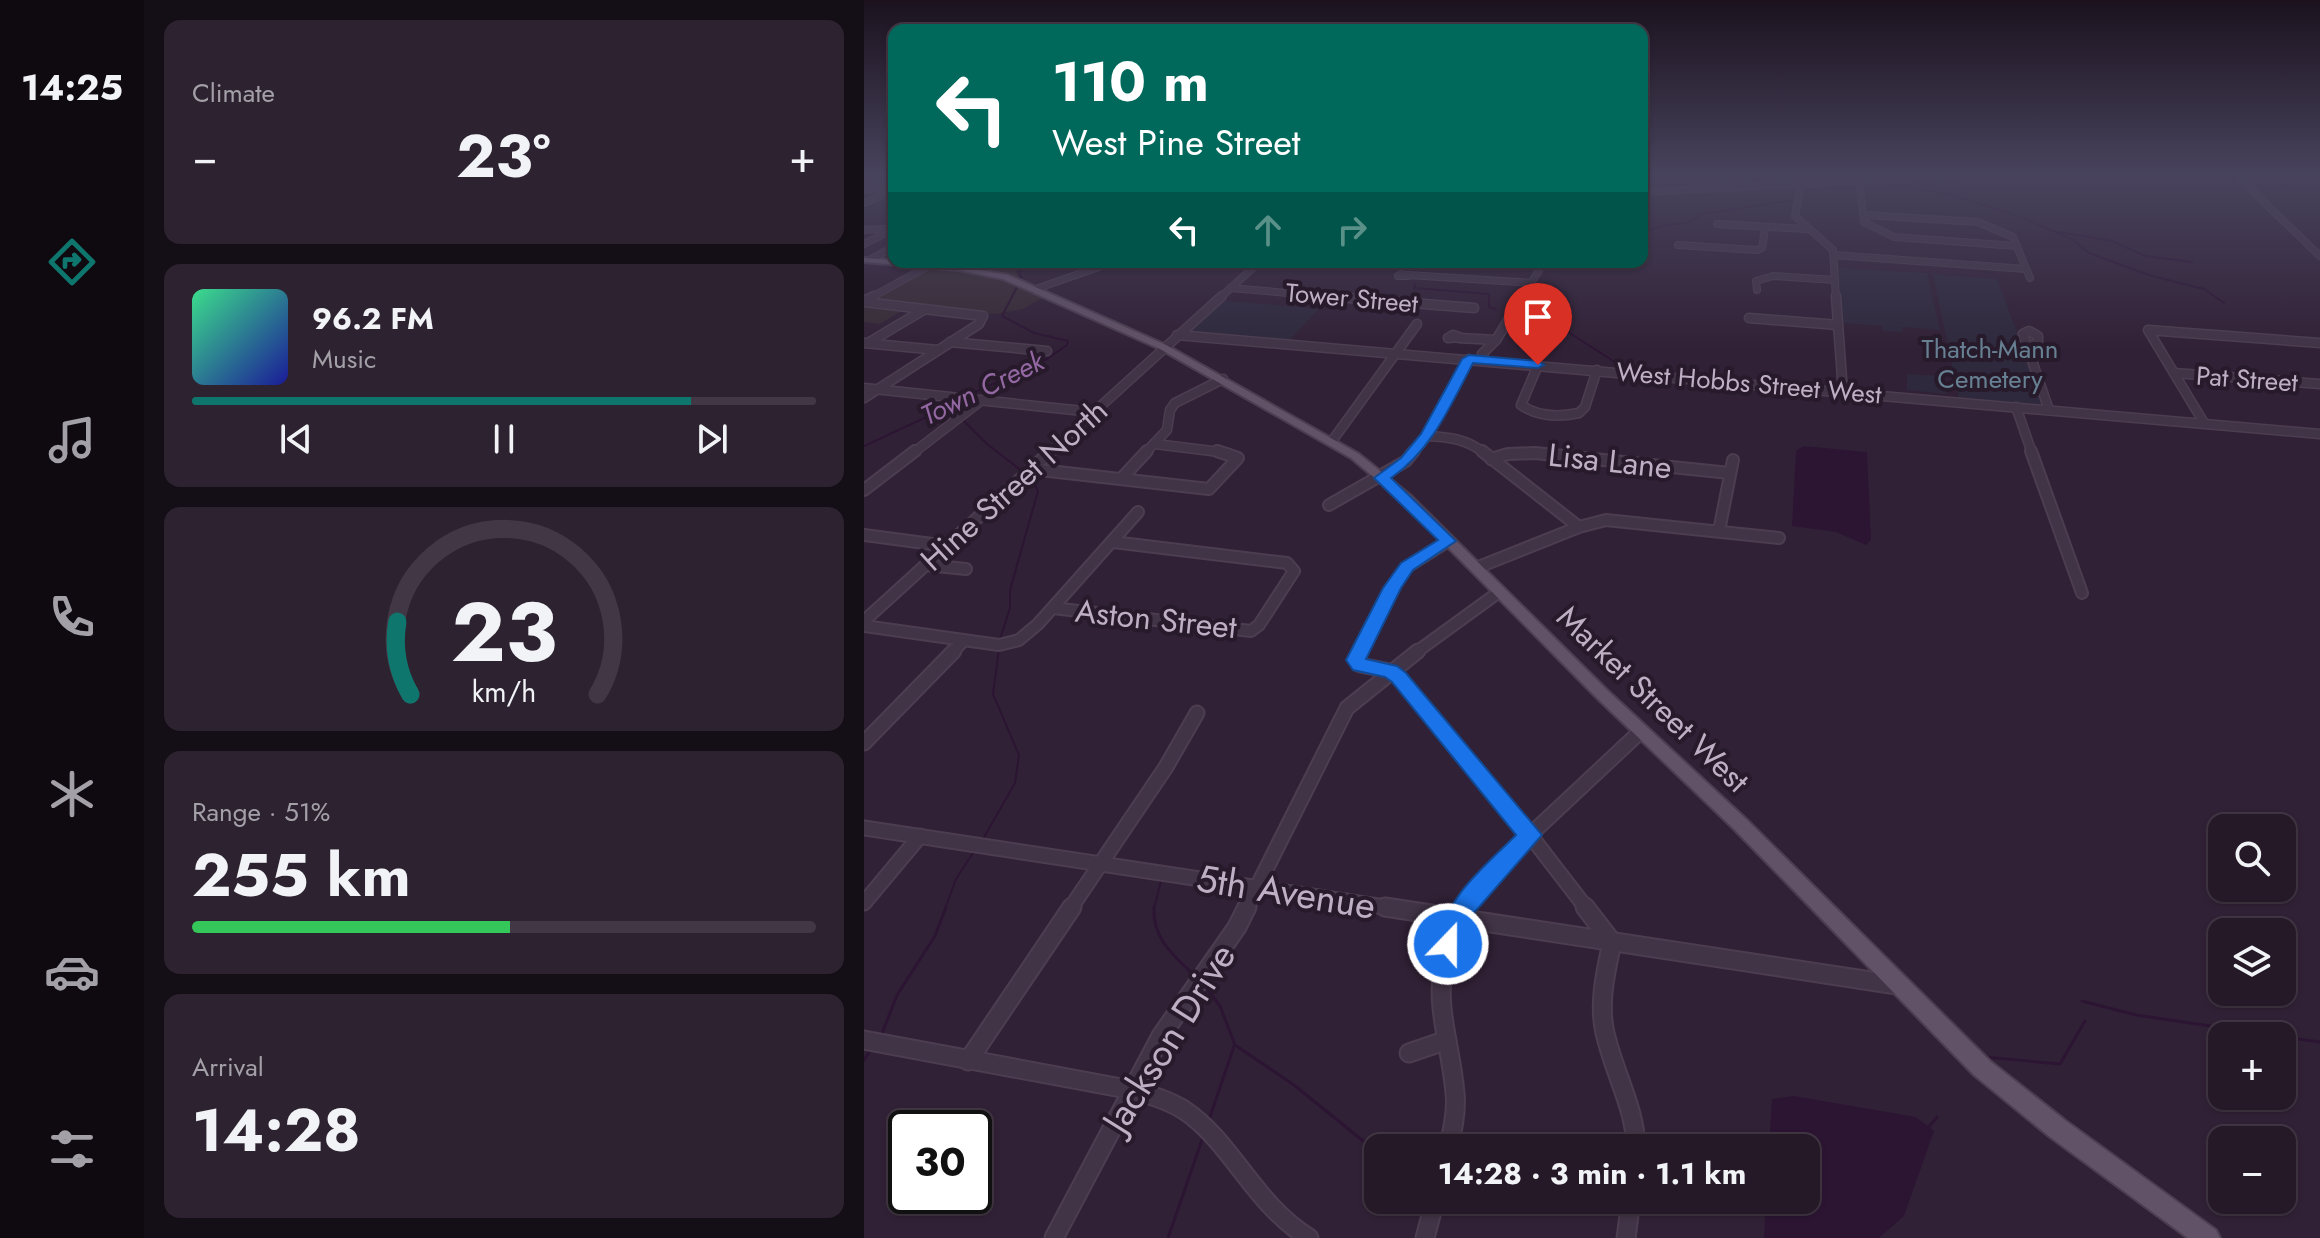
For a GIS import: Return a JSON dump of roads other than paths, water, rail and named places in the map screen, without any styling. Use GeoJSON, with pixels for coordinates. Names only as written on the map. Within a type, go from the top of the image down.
{"type":"FeatureCollection","features":[{"type":"Feature","properties":{"kind":"main road","name":"Market Street West"},"geometry":{"type":"LineString","coordinates":[[951,268],[994,274],[1163,347],[1332,441],[1382,478],[1740,824],[1897,985],[2006,1088],[2208,1238]]}},
{"type":"Feature","properties":{"kind":"street"},"geometry":{"type":"LineString","coordinates":[[864,244],[884,234]]}},
{"type":"Feature","properties":{"kind":"street"},"geometry":{"type":"LineString","coordinates":[[1678,245],[1760,250],[1764,234]]}},
{"type":"Feature","properties":{"kind":"street"},"geometry":{"type":"LineString","coordinates":[[1815,234],[1829,243],[1834,255],[1843,392]]}},
{"type":"Feature","properties":{"kind":"street"},"geometry":{"type":"LineString","coordinates":[[1887,234],[1894,237],[2017,246]]}},
{"type":"Feature","properties":{"kind":"street"},"geometry":{"type":"LineString","coordinates":[[2009,234],[2030,278]]}},
{"type":"Feature","properties":{"kind":"street"},"geometry":{"type":"LineString","coordinates":[[2297,234],[2320,256]]}},
{"type":"Feature","properties":{"kind":"street"},"geometry":{"type":"LineString","coordinates":[[1696,257],[1699,246]]}},
{"type":"Feature","properties":{"kind":"street"},"geometry":{"type":"LineString","coordinates":[[869,262],[888,250]]}},
{"type":"Feature","properties":{"kind":"street"},"geometry":{"type":"LineString","coordinates":[[1834,255],[2026,269]]}},
{"type":"Feature","properties":{"kind":"street"},"geometry":{"type":"LineString","coordinates":[[864,302],[925,268]]}},
{"type":"Feature","properties":{"kind":"street"},"geometry":{"type":"LineString","coordinates":[[1030,288],[1094,268]]}},
{"type":"Feature","properties":{"kind":"street","name":"Hine Street North"},"geometry":{"type":"LineString","coordinates":[[864,624],[1252,268]]}},
{"type":"Feature","properties":{"kind":"street"},"geometry":{"type":"LineString","coordinates":[[1487,355],[1541,268]]}},
{"type":"Feature","properties":{"kind":"street"},"geometry":{"type":"LineString","coordinates":[[1408,275],[1532,283]]}},
{"type":"Feature","properties":{"kind":"street"},"geometry":{"type":"LineString","coordinates":[[1757,290],[1756,281],[1763,277],[1835,280]]}},
{"type":"Feature","properties":{"kind":"street","name":"Tower Street"},"geometry":{"type":"LineString","coordinates":[[1230,288],[1474,308]]}},
{"type":"Feature","properties":{"kind":"street"},"geometry":{"type":"LineString","coordinates":[[864,302],[983,316],[979,324],[864,398]]}},
{"type":"Feature","properties":{"kind":"street"},"geometry":{"type":"LineString","coordinates":[[865,344],[926,309]]}},
{"type":"Feature","properties":{"kind":"street"},"geometry":{"type":"LineString","coordinates":[[1749,318],[1838,325]]}},
{"type":"Feature","properties":{"kind":"street"},"geometry":{"type":"LineString","coordinates":[[1332,441],[1417,324]]}},
{"type":"Feature","properties":{"kind":"street"},"geometry":{"type":"LineString","coordinates":[[2204,423],[2148,330],[2320,343]]}},
{"type":"Feature","properties":{"kind":"street","name":"West Hobbs Street West"},"geometry":{"type":"LineString","coordinates":[[1177,335],[1469,359],[1487,355],[1538,365],[2320,434]]}},
{"type":"Feature","properties":{"kind":"street"},"geometry":{"type":"LineString","coordinates":[[1459,338],[1496,340]]}},
{"type":"Feature","properties":{"kind":"street"},"geometry":{"type":"LineString","coordinates":[[950,342],[1047,351]]}},
{"type":"Feature","properties":{"kind":"street"},"geometry":{"type":"LineString","coordinates":[[865,344],[938,350]]}},
{"type":"Feature","properties":{"kind":"street"},"geometry":{"type":"LineString","coordinates":[[2027,346],[2049,410]]}},
{"type":"Feature","properties":{"kind":"street"},"geometry":{"type":"LineString","coordinates":[[1329,505],[1382,478],[1406,461],[1427,436],[1469,359]]}},
{"type":"Feature","properties":{"kind":"street"},"geometry":{"type":"LineString","coordinates":[[1538,365],[1521,405],[1539,413],[1579,413],[1585,407],[1597,370]]}},
{"type":"Feature","properties":{"kind":"street","name":"Pat Street"},"geometry":{"type":"LineString","coordinates":[[2174,373],[2320,384]]}},
{"type":"Feature","properties":{"kind":"street"},"geometry":{"type":"LineString","coordinates":[[1121,479],[1167,430],[1170,410],[1175,403],[1223,379]]}},
{"type":"Feature","properties":{"kind":"street"},"geometry":{"type":"LineString","coordinates":[[864,388],[1093,412]]}},
{"type":"Feature","properties":{"kind":"street"},"geometry":{"type":"LineString","coordinates":[[864,490],[977,400]]}},
{"type":"Feature","properties":{"kind":"street"},"geometry":{"type":"LineString","coordinates":[[2016,407],[2068,561],[2082,593]]}},
{"type":"Feature","properties":{"kind":"street"},"geometry":{"type":"LineString","coordinates":[[1427,436],[1473,444],[1579,527]]}},
{"type":"Feature","properties":{"kind":"street"},"geometry":{"type":"LineString","coordinates":[[1027,473],[1209,489],[1238,458],[1226,452],[1155,444]]}},
{"type":"Feature","properties":{"kind":"street","name":"Lisa Lane"},"geometry":{"type":"LineString","coordinates":[[1491,459],[1508,454],[1535,453],[1730,473]]}},
{"type":"Feature","properties":{"kind":"street"},"geometry":{"type":"LineString","coordinates":[[1719,531],[1733,460]]}},
{"type":"Feature","properties":{"kind":"street"},"geometry":{"type":"LineString","coordinates":[[864,624],[1001,644],[1026,635],[1138,512]]}},
{"type":"Feature","properties":{"kind":"street"},"geometry":{"type":"LineString","coordinates":[[1476,568],[1579,527],[1615,520],[1779,538]]}},
{"type":"Feature","properties":{"kind":"street"},"geometry":{"type":"LineString","coordinates":[[864,535],[947,546]]}},
{"type":"Feature","properties":{"kind":"street"},"geometry":{"type":"LineString","coordinates":[[1448,541],[1407,567],[1392,588],[1356,660],[1360,665],[1390,671],[1399,677],[1530,835],[1612,942],[1602,1011],[1614,1059],[1632,1109],[1635,1134]]}},
{"type":"Feature","properties":{"kind":"street","name":"Aston Street"},"geometry":{"type":"LineString","coordinates":[[1053,608],[1251,631],[1259,625],[1294,571],[1287,563],[1113,542]]}},
{"type":"Feature","properties":{"kind":"street"},"geometry":{"type":"LineString","coordinates":[[926,565],[966,569]]}},
{"type":"Feature","properties":{"kind":"street","name":"Jackson Drive"},"geometry":{"type":"LineString","coordinates":[[1054,1238],[1161,1036],[1224,948],[1259,888],[1347,708],[1390,671],[1499,592]]}},
{"type":"Feature","properties":{"kind":"street"},"geometry":{"type":"LineString","coordinates":[[864,743],[964,640]]}},
{"type":"Feature","properties":{"kind":"street"},"geometry":{"type":"LineString","coordinates":[[968,1061],[1166,767],[1197,713]]}},
{"type":"Feature","properties":{"kind":"street"},"geometry":{"type":"LineString","coordinates":[[1452,1134],[1455,1094],[1439,994],[1441,971],[1455,918],[1474,893],[1530,835],[1641,731]]}},
{"type":"Feature","properties":{"kind":"street","name":"5th Avenue"},"geometry":{"type":"LineString","coordinates":[[864,828],[1897,985]]}},
{"type":"Feature","properties":{"kind":"street"},"geometry":{"type":"LineString","coordinates":[[864,903],[920,836]]}},
{"type":"Feature","properties":{"kind":"street"},"geometry":{"type":"LineString","coordinates":[[864,1040],[1132,1090],[1167,1101],[1189,1113],[1284,1220],[1309,1238]]}},
{"type":"Feature","properties":{"kind":"street"},"geometry":{"type":"LineString","coordinates":[[1409,1053],[1447,1040]]}},
{"type":"Feature","properties":{"kind":"street"},"geometry":{"type":"LineString","coordinates":[[1425,1238],[1431,1214]]}},
{"type":"Feature","properties":{"kind":"street"},"geometry":{"type":"LineString","coordinates":[[1626,1238],[1629,1214]]}},
{"type":"Feature","properties":{"kind":"waterway"},"geometry":{"type":"LineString","coordinates":[[2060,234],[2089,253],[2152,276],[2204,289],[2224,303]]}},
{"type":"Feature","properties":{"kind":"waterway"},"geometry":{"type":"LineString","coordinates":[[2069,234],[2112,241],[2145,256],[2192,262]]}},
{"type":"Feature","properties":{"kind":"waterway","name":"Town Creek"},"geometry":{"type":"LineString","coordinates":[[1018,268],[1022,280]]}},
{"type":"Feature","properties":{"kind":"waterway"},"geometry":{"type":"LineString","coordinates":[[1415,284],[1414,288],[1489,294],[1489,307],[1496,309]]}},
{"type":"Feature","properties":{"kind":"waterway","name":"Town Creek"},"geometry":{"type":"LineString","coordinates":[[969,395],[1047,359],[1067,345],[1068,341],[1034,333],[1002,316],[1018,285]]}},
{"type":"Feature","properties":{"kind":"waterway"},"geometry":{"type":"LineString","coordinates":[[1533,322],[1565,330],[1624,368]]}},
{"type":"Feature","properties":{"kind":"waterway","name":"Town Creek"},"geometry":{"type":"LineString","coordinates":[[864,446],[961,401]]}},
{"type":"Feature","properties":{"kind":"waterway"},"geometry":{"type":"LineString","coordinates":[[962,419],[987,444],[1022,471]]}},
{"type":"Feature","properties":{"kind":"waterway"},"geometry":{"type":"LineString","coordinates":[[1000,639],[1010,608],[1010,590],[1038,491],[1031,477]]}},
{"type":"Feature","properties":{"kind":"waterway"},"geometry":{"type":"LineString","coordinates":[[983,839],[1015,783],[1019,755],[993,694],[999,649]]}},
{"type":"Feature","properties":{"kind":"waterway"},"geometry":{"type":"LineString","coordinates":[[945,909],[956,879],[975,850]]}},
{"type":"Feature","properties":{"kind":"waterway"},"geometry":{"type":"LineString","coordinates":[[1154,909],[1161,880]]}},
{"type":"Feature","properties":{"kind":"waterway"},"geometry":{"type":"LineString","coordinates":[[881,1036],[897,995],[935,936],[946,907]]}},
{"type":"Feature","properties":{"kind":"waterway"},"geometry":{"type":"LineString","coordinates":[[1154,909],[1160,937],[1171,953],[1193,974]]}},
{"type":"Feature","properties":{"kind":"waterway"},"geometry":{"type":"LineString","coordinates":[[1205,986],[1220,1006],[1235,1045],[1294,1085],[1364,1142]]}},
{"type":"Feature","properties":{"kind":"waterway"},"geometry":{"type":"LineString","coordinates":[[2082,1001],[2136,1015],[2208,1026]]}},
{"type":"Feature","properties":{"kind":"waterway"},"geometry":{"type":"LineString","coordinates":[[1984,1057],[2060,1064],[2085,1021]]}},
{"type":"Feature","properties":{"kind":"waterway"},"geometry":{"type":"LineString","coordinates":[[2296,1039],[2320,1042]]}},
{"type":"Feature","properties":{"kind":"waterway"},"geometry":{"type":"LineString","coordinates":[[1209,1120],[1234,1046]]}},
{"type":"Feature","properties":{"kind":"waterway"},"geometry":{"type":"LineString","coordinates":[[864,1060],[870,1051]]}},
{"type":"Feature","properties":{"kind":"waterway"},"geometry":{"type":"LineString","coordinates":[[1928,1128],[1937,1117]]}},
{"type":"Feature","properties":{"kind":"waterway"},"geometry":{"type":"LineString","coordinates":[[1168,1238],[1203,1137]]}},
{"type":"Feature","properties":{"kind":"park label","name":"Thatch-Mann Cemetery"},"geometry":{"type":"Point","coordinates":[1990,364]}}]}
